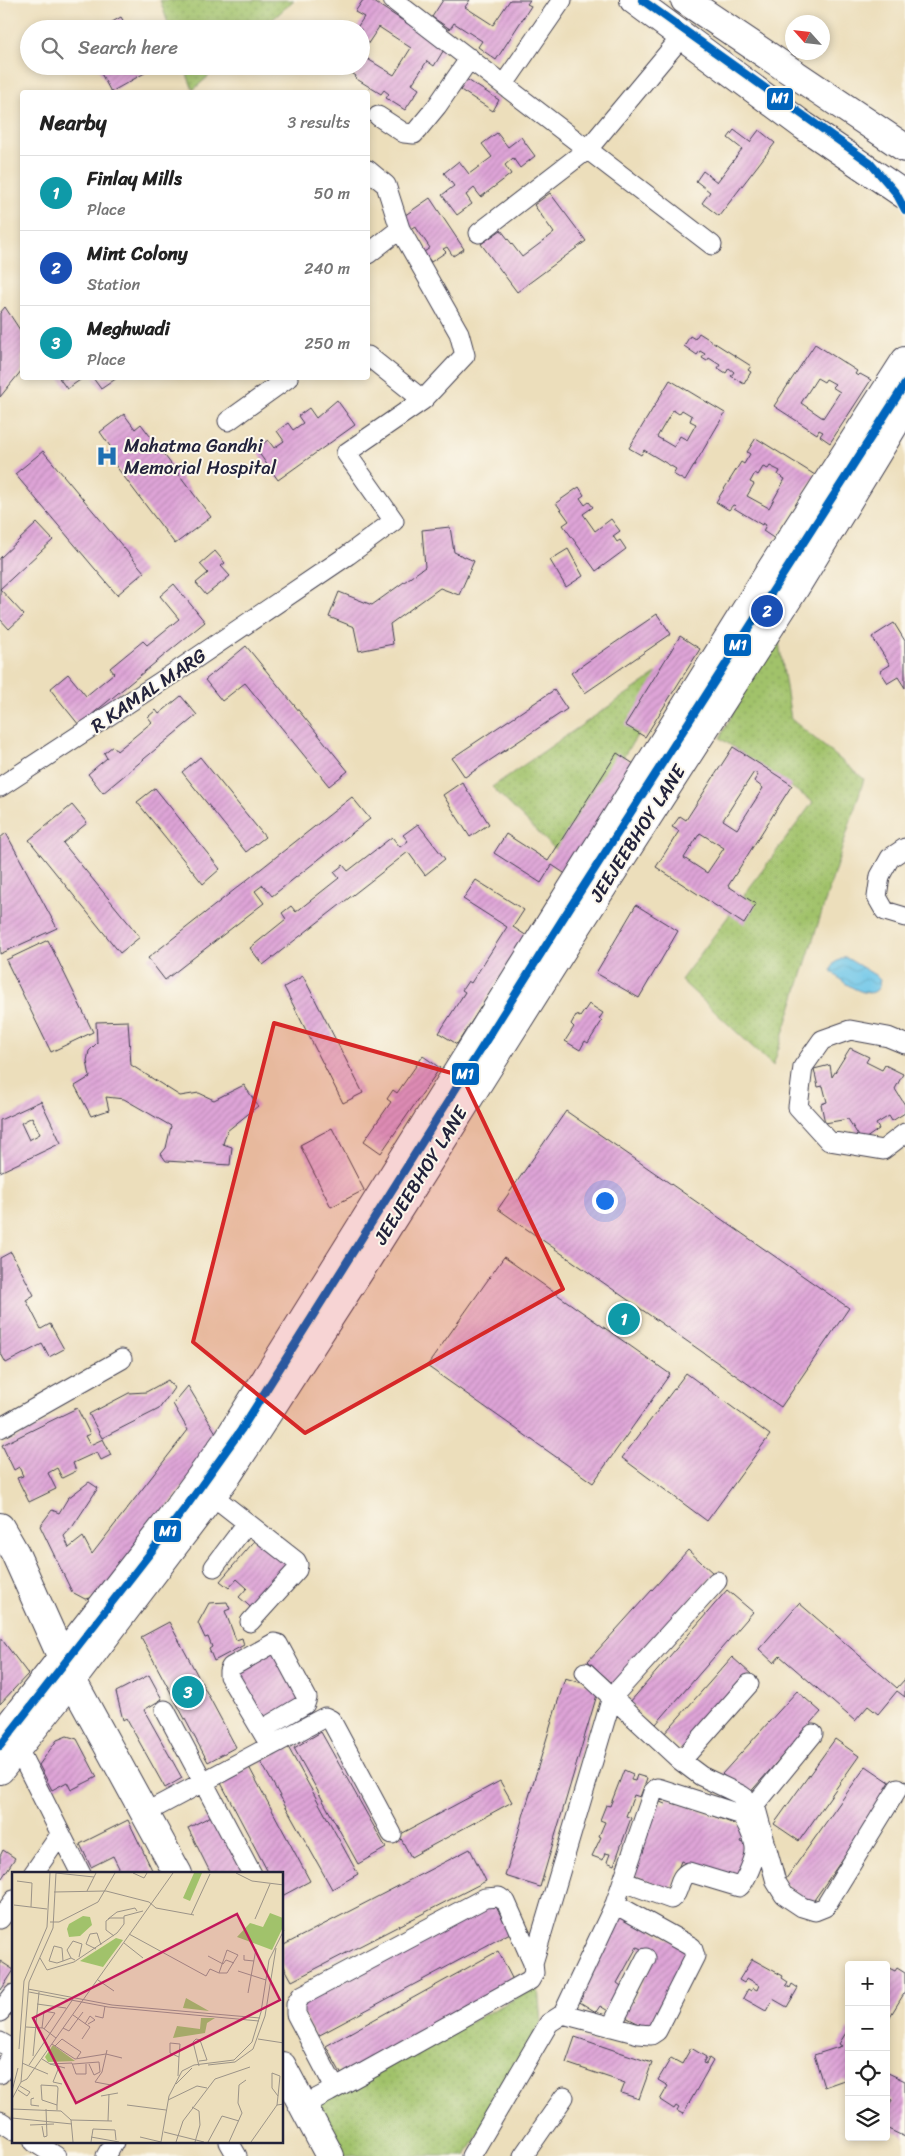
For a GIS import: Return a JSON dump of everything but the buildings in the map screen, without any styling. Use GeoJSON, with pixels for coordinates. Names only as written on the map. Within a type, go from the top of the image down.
{"type":"FeatureCollection","features":[{"type":"Feature","properties":{"kind":"street"},"geometry":{"type":"LineString","coordinates":[[393,0],[712,245]]}},
{"type":"Feature","properties":{"kind":"street"},"geometry":{"type":"LineString","coordinates":[[504,84],[562,0]]}},
{"type":"Feature","properties":{"kind":"street"},"geometry":{"type":"LineString","coordinates":[[634,0],[804,126],[905,195]]}},
{"type":"Feature","properties":{"kind":"street"},"geometry":{"type":"LineString","coordinates":[[685,0],[905,148]]}},
{"type":"Feature","properties":{"kind":"street"},"geometry":{"type":"LineString","coordinates":[[479,233],[588,149],[683,35]]}},
{"type":"Feature","properties":{"kind":"street"},"geometry":{"type":"LineString","coordinates":[[378,116],[404,133],[414,134],[437,106],[470,58]]}},
{"type":"Feature","properties":{"kind":"street"},"geometry":{"type":"LineString","coordinates":[[370,172],[386,184],[400,229],[458,333],[465,355],[423,400],[370,358]]}},
{"type":"Feature","properties":{"kind":"street"},"geometry":{"type":"LineString","coordinates":[[370,252],[400,229]]}},
{"type":"Feature","properties":{"kind":"street"},"geometry":{"type":"LineString","coordinates":[[185,1516],[229,1438],[432,1134],[656,754],[855,464],[905,360]]}},
{"type":"Feature","properties":{"kind":"street"},"geometry":{"type":"LineString","coordinates":[[228,421],[285,380]]}},
{"type":"Feature","properties":{"kind":"street","name":"R KAMAL MARG"},"geometry":{"type":"LineString","coordinates":[[0,787],[177,671],[348,555],[394,521],[346,453],[423,400]]}},
{"type":"Feature","properties":{"kind":"street","name":"JEEJEEBHOY LANE"},"geometry":{"type":"LineString","coordinates":[[0,1770],[8,1738],[67,1669],[185,1516],[212,1496],[229,1473],[298,1367],[432,1134],[679,768],[795,588],[855,464],[905,406]]}},
{"type":"Feature","properties":{"kind":"street"},"geometry":{"type":"LineString","coordinates":[[656,754],[679,768]]}},
{"type":"Feature","properties":{"kind":"street"},"geometry":{"type":"LineString","coordinates":[[905,848],[890,858],[880,876],[877,897],[885,911],[905,917]]}},
{"type":"Feature","properties":{"kind":"street"},"geometry":{"type":"LineString","coordinates":[[905,1044],[888,1037],[850,1030],[822,1040],[803,1067],[798,1107],[829,1141],[883,1150],[905,1133]]}},
{"type":"Feature","properties":{"kind":"street"},"geometry":{"type":"LineString","coordinates":[[0,1428],[122,1359]]}},
{"type":"Feature","properties":{"kind":"street"},"geometry":{"type":"LineString","coordinates":[[212,1496],[296,1561],[298,1565],[297,1570],[250,1622]]}},
{"type":"Feature","properties":{"kind":"street"},"geometry":{"type":"LineString","coordinates":[[214,1567],[247,1523]]}},
{"type":"Feature","properties":{"kind":"street"},"geometry":{"type":"LineString","coordinates":[[0,1527],[15,1553],[67,1669],[177,1872]]}},
{"type":"Feature","properties":{"kind":"street"},"geometry":{"type":"LineString","coordinates":[[533,1963],[612,1697],[717,1581]]}},
{"type":"Feature","properties":{"kind":"street"},"geometry":{"type":"LineString","coordinates":[[145,1812],[204,1780],[265,1738],[305,1704],[307,1698],[278,1644],[274,1643],[231,1667],[229,1671],[265,1738]]}},
{"type":"Feature","properties":{"kind":"street"},"geometry":{"type":"LineString","coordinates":[[585,1672],[681,1761],[701,1776],[741,1795],[754,1805],[776,1882],[784,1895],[802,1908],[815,1911],[825,1908],[898,1788]]}},
{"type":"Feature","properties":{"kind":"street"},"geometry":{"type":"LineString","coordinates":[[681,1761],[750,1684]]}},
{"type":"Feature","properties":{"kind":"street"},"geometry":{"type":"LineString","coordinates":[[165,1710],[204,1780],[251,1872]]}},
{"type":"Feature","properties":{"kind":"street"},"geometry":{"type":"LineString","coordinates":[[265,1738],[321,1718],[331,1720],[392,1834]]}},
{"type":"Feature","properties":{"kind":"street"},"geometry":{"type":"LineString","coordinates":[[754,1805],[814,1734]]}},
{"type":"Feature","properties":{"kind":"street"},"geometry":{"type":"LineString","coordinates":[[8,1738],[80,1872]]}},
{"type":"Feature","properties":{"kind":"street"},"geometry":{"type":"LineString","coordinates":[[471,2156],[549,2023],[563,2014],[624,1882],[653,1792],[657,1788],[740,1814],[746,1820],[756,1851],[745,1880],[738,1887],[689,1872],[682,1877],[675,1896],[671,1899],[624,1882]]}},
{"type":"Feature","properties":{"kind":"street"},"geometry":{"type":"LineString","coordinates":[[34,1872],[60,1835]]}},
{"type":"Feature","properties":{"kind":"street"},"geometry":{"type":"LineString","coordinates":[[304,2105],[335,2088],[530,1980],[534,1973],[533,1963],[506,1902],[499,1896],[485,1898],[301,1996],[296,2004],[296,2014],[335,2088]]}},
{"type":"Feature","properties":{"kind":"street"},"geometry":{"type":"LineString","coordinates":[[0,1919],[12,1903]]}},
{"type":"Feature","properties":{"kind":"street"},"geometry":{"type":"LineString","coordinates":[[563,2014],[645,2035],[657,2031],[695,1956],[692,1947],[615,1904]]}},
{"type":"Feature","properties":{"kind":"street"},"geometry":{"type":"LineString","coordinates":[[610,2027],[646,1958]]}},
{"type":"Feature","properties":{"kind":"street"},"geometry":{"type":"LineString","coordinates":[[0,2012],[12,1997]]}},
{"type":"Feature","properties":{"kind":"street"},"geometry":{"type":"LineString","coordinates":[[0,2042],[8,2059]]}},
{"type":"Feature","properties":{"kind":"street"},"geometry":{"type":"LineString","coordinates":[[284,2070],[330,2156]]}},
{"type":"Feature","properties":{"kind":"street"},"geometry":{"type":"LineString","coordinates":[[529,2154],[564,2097]]}},
{"type":"Feature","properties":{"kind":"street"},"geometry":{"type":"LineString","coordinates":[[0,2108],[11,2124]]}},
{"type":"Feature","properties":{"kind":"street"},"geometry":{"type":"LineString","coordinates":[[37,2144],[56,2156]]}},
{"type":"Feature","properties":{"kind":"street"},"geometry":{"type":"LineString","coordinates":[[106,2156],[113,2144]]}},
{"type":"Feature","properties":{"kind":"street"},"geometry":{"type":"LineString","coordinates":[[230,2144],[237,2156]]}},
{"type":"Feature","properties":{"kind":"highlighted area"},"geometry":{"type":"Polygon","coordinates":[[[274,1023],[462,1076],[563,1289],[305,1433],[193,1342],[274,1023]]]}},
{"type":"Feature","properties":{"kind":"green space"},"geometry":{"type":"Polygon","coordinates":[[[160,0],[294,0],[272,20],[167,20],[160,0]]]}},
{"type":"Feature","properties":{"kind":"green space"},"geometry":{"type":"Polygon","coordinates":[[[187,75],[210,75],[193,90],[187,75]]]}},
{"type":"Feature","properties":{"kind":"green space"},"geometry":{"type":"Polygon","coordinates":[[[777,629],[791,719],[864,779],[773,1066],[681,980],[813,802],[720,738],[777,629]]]}},
{"type":"Feature","properties":{"kind":"green space"},"geometry":{"type":"Polygon","coordinates":[[[692,649],[561,855],[492,787],[692,649]]]}},
{"type":"Feature","properties":{"kind":"green space"},"geometry":{"type":"Polygon","coordinates":[[[538,1987],[541,2023],[466,2156],[341,2156],[313,2103],[538,1987]]]}},
{"type":"Feature","properties":{"kind":"water"},"geometry":{"type":"Polygon","coordinates":[[[845,957],[880,980],[879,987],[874,992],[868,993],[853,988],[834,974],[831,970],[834,963],[845,957]]]}},
{"type":"Feature","properties":{"kind":"transit line","name":"M1"},"geometry":{"type":"LineString","coordinates":[[642,0],[870,163],[896,193],[905,210]]}},
{"type":"Feature","properties":{"kind":"transit line","name":"M1"},"geometry":{"type":"LineString","coordinates":[[0,1746],[186,1507],[241,1430],[569,909],[905,384]]}},
{"type":"Feature","properties":{"kind":"place","name":"Mahatma Gandhi Memorial Hospital"},"geometry":{"type":"Point","coordinates":[107,456]}},
{"type":"Feature","properties":{"kind":"place","name":"Mint Colony"},"geometry":{"type":"Point","coordinates":[767,611]}},
{"type":"Feature","properties":{"kind":"place","name":"Finlay Mills"},"geometry":{"type":"Point","coordinates":[624,1319]}},
{"type":"Feature","properties":{"kind":"place","name":"Meghwadi"},"geometry":{"type":"Point","coordinates":[188,1692]}}]}
